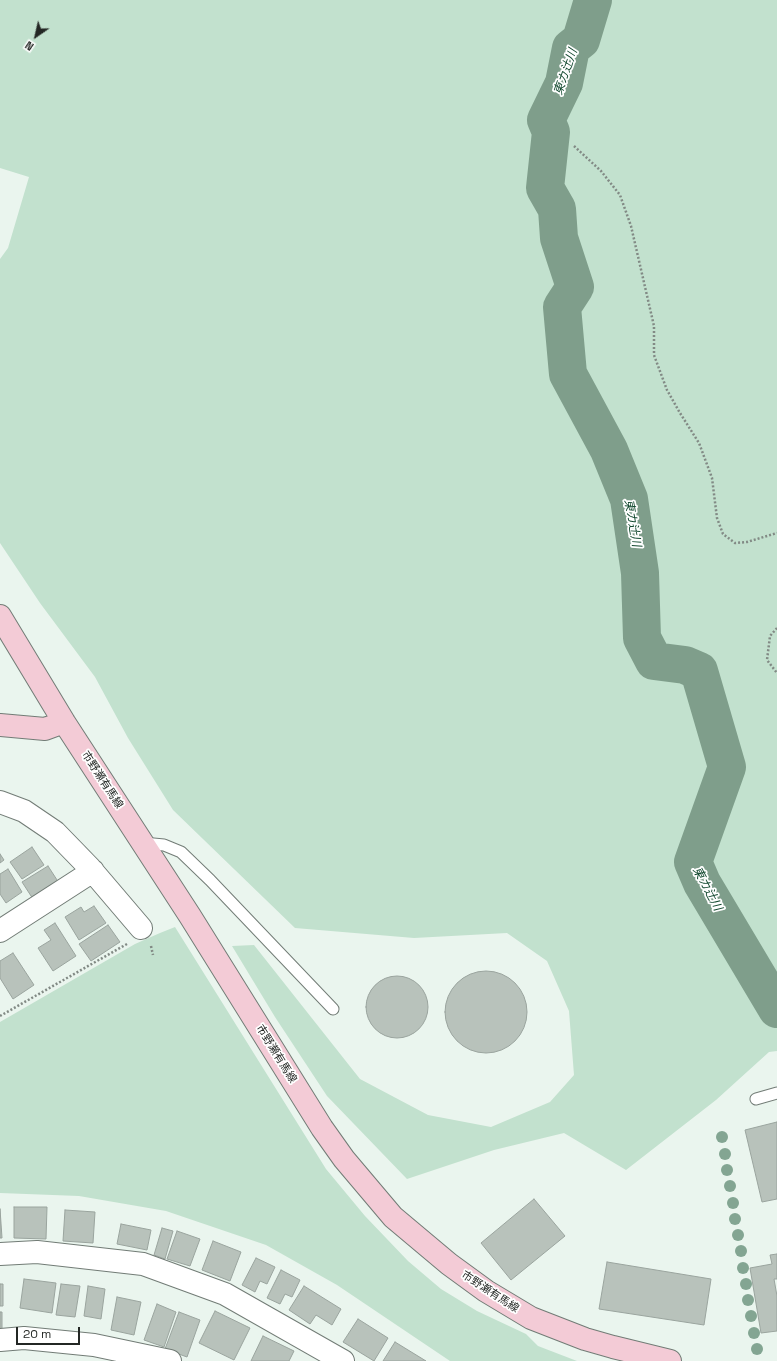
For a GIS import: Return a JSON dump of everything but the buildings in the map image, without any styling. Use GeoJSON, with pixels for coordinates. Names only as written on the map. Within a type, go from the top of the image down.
{"type":"FeatureCollection","features":[{"type":"Feature","properties":{"kind":"main road","name":"市野瀬有馬線"},"geometry":{"type":"LineString","coordinates":[[0,616],[64,722],[190,916],[322,1128],[344,1159],[393,1217],[449,1264],[486,1291],[531,1318],[585,1339],[670,1361]]}},
{"type":"Feature","properties":{"kind":"main road"},"geometry":{"type":"LineString","coordinates":[[0,725],[45,729],[64,722]]}},
{"type":"Feature","properties":{"kind":"street"},"geometry":{"type":"LineString","coordinates":[[0,802],[24,811],[55,832],[93,871],[136,935]]}},
{"type":"Feature","properties":{"kind":"street"},"geometry":{"type":"LineString","coordinates":[[0,931],[93,871]]}},
{"type":"Feature","properties":{"kind":"street"},"geometry":{"type":"LineString","coordinates":[[0,1254],[37,1252],[143,1264],[224,1294],[343,1361]]}},
{"type":"Feature","properties":{"kind":"street"},"geometry":{"type":"LineString","coordinates":[[0,1340],[24,1338],[94,1345],[170,1361]]}},
{"type":"Feature","properties":{"kind":"lane"},"geometry":{"type":"LineString","coordinates":[[143,843],[164,845],[181,852],[210,880],[333,1009]]}},
{"type":"Feature","properties":{"kind":"lane"},"geometry":{"type":"LineString","coordinates":[[756,1099],[777,1093]]}},
{"type":"Feature","properties":{"kind":"path"},"geometry":{"type":"LineString","coordinates":[[574,146],[601,171],[620,195],[631,226],[654,326],[654,355],[667,390],[699,443],[712,478],[717,518],[723,534],[735,543],[747,542],[777,533]]}},
{"type":"Feature","properties":{"kind":"path"},"geometry":{"type":"LineString","coordinates":[[777,628],[770,636],[767,660],[777,673]]}},
{"type":"Feature","properties":{"kind":"path"},"geometry":{"type":"LineString","coordinates":[[0,1016],[136,935]]}},
{"type":"Feature","properties":{"kind":"green space"},"geometry":{"type":"Polygon","coordinates":[[[0,0],[777,0],[777,1051],[769,1052],[716,1100],[626,1170],[564,1133],[494,1150],[407,1179],[327,1096],[275,1017],[232,946],[254,945],[360,1079],[428,1115],[491,1127],[550,1102],[574,1075],[569,1011],[547,961],[507,933],[414,938],[295,928],[173,810],[128,738],[95,677],[40,603],[0,543],[0,259],[8,248],[29,177],[0,168],[0,0]]]}},
{"type":"Feature","properties":{"kind":"green space"},"geometry":{"type":"Polygon","coordinates":[[[175,927],[326,1169],[365,1216],[408,1261],[441,1289],[477,1311],[526,1334],[538,1346],[577,1361],[450,1361],[337,1285],[266,1245],[166,1211],[79,1196],[0,1193],[0,1022],[135,944],[175,927]]]}},
{"type":"Feature","properties":{"kind":"waterway","name":"東カ辻川"},"geometry":{"type":"LineString","coordinates":[[593,0],[581,40],[571,48],[564,83],[546,120],[551,132],[545,188],[557,209],[559,238],[575,287],[562,307],[568,374],[609,450],[629,499],[640,573],[642,638],[654,661],[685,665],[699,671],[727,767],[693,862],[702,883],[777,1009]]}}]}
